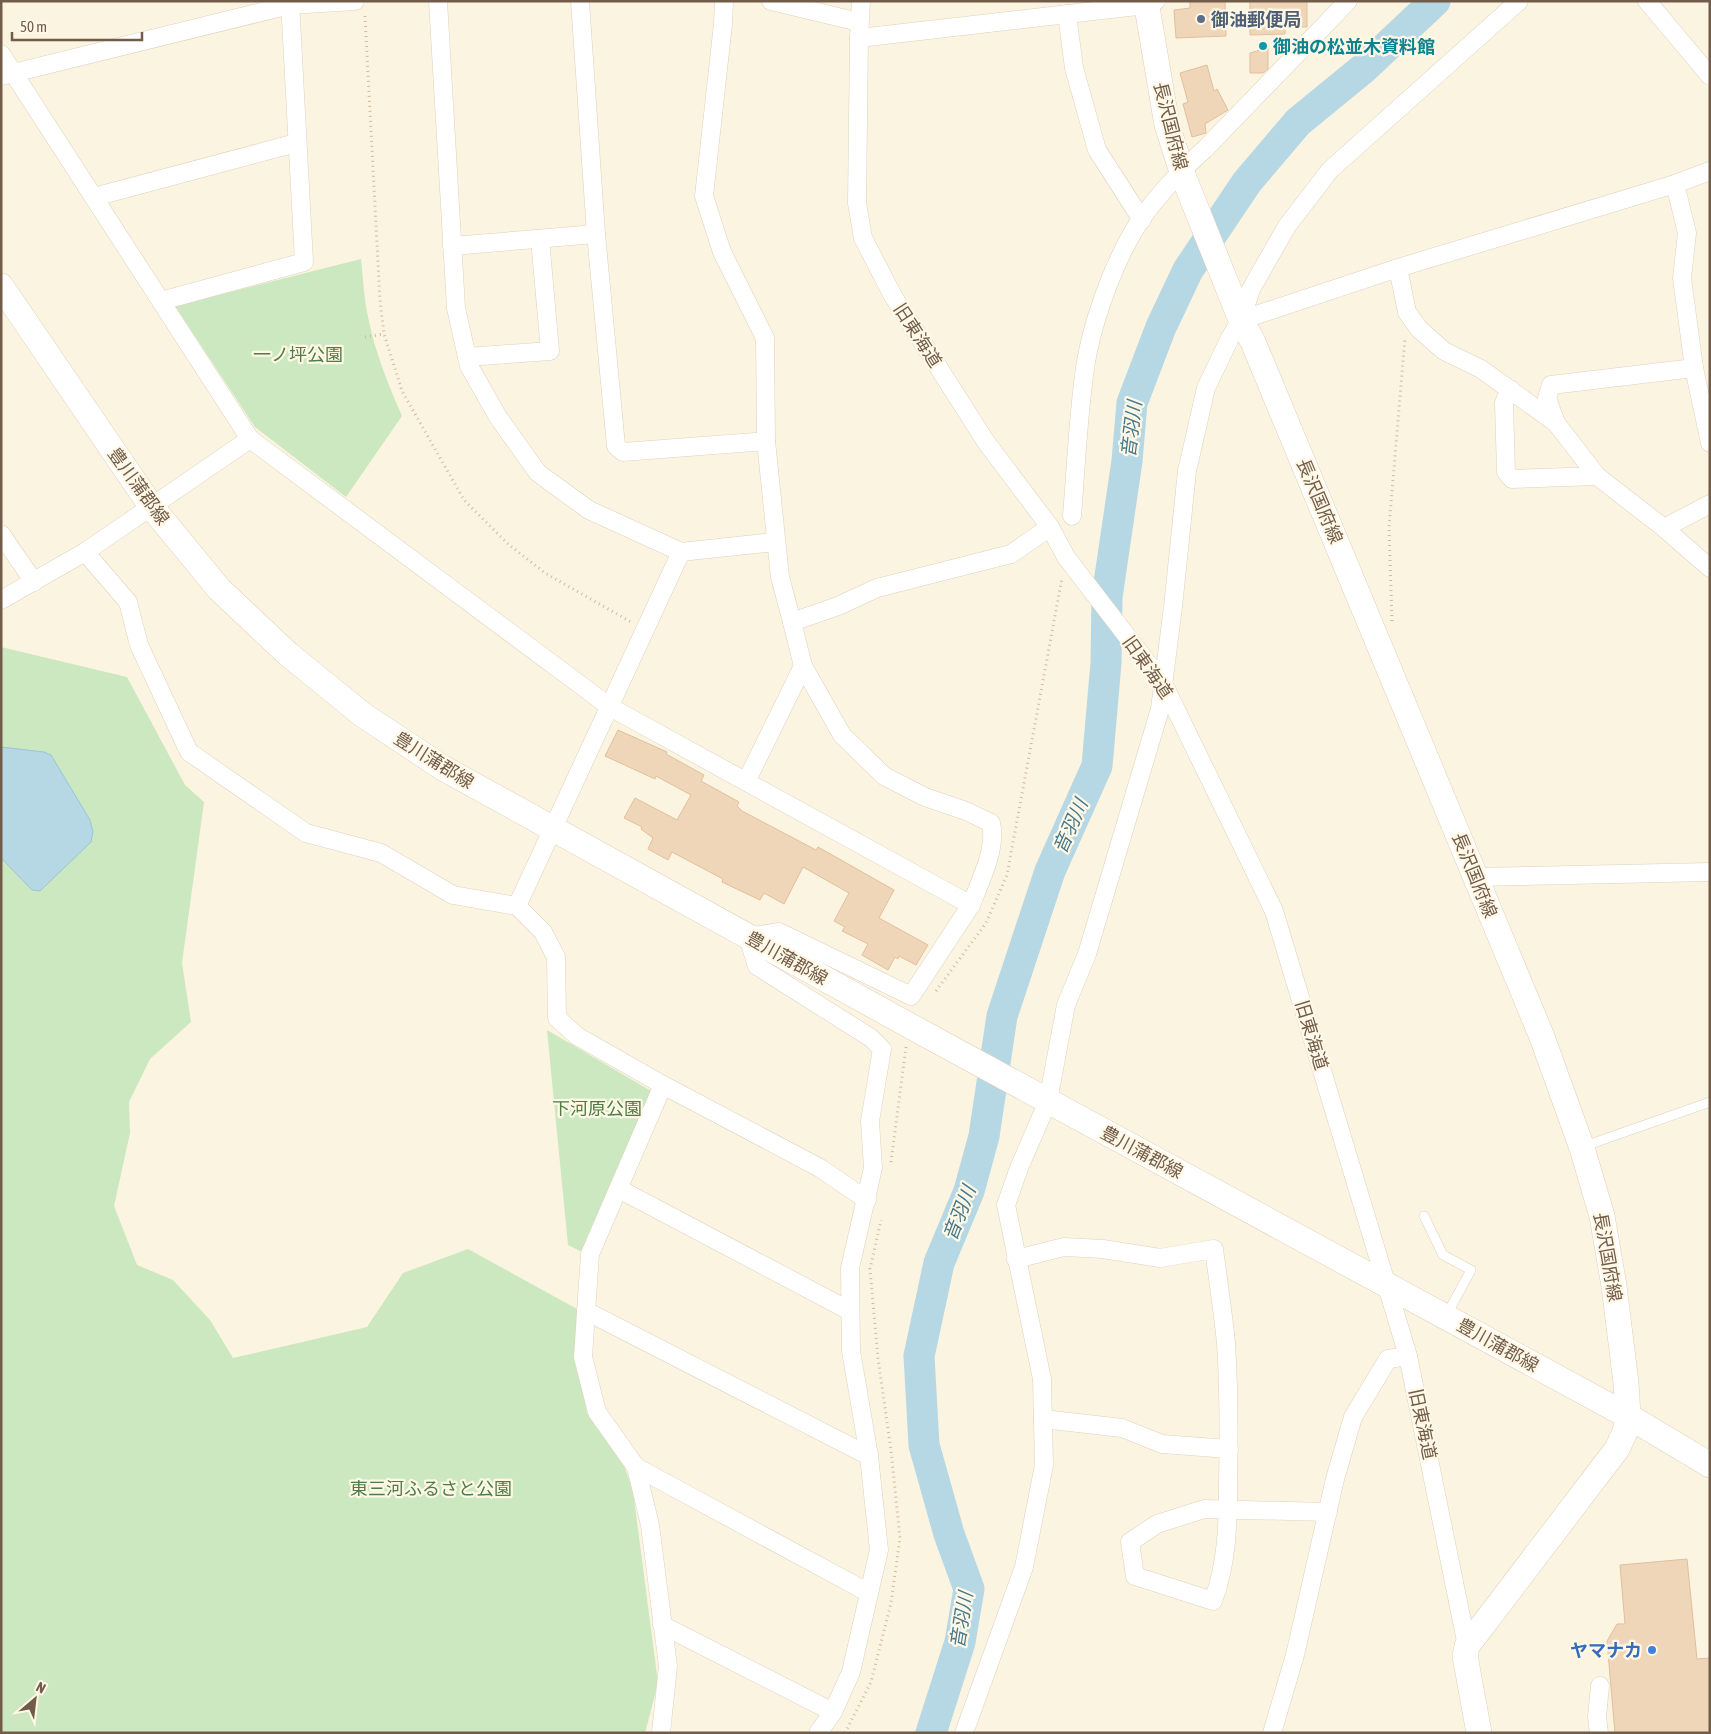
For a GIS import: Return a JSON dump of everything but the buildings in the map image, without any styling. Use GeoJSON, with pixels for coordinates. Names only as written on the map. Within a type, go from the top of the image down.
{"type":"FeatureCollection","features":[{"type":"Feature","properties":{"kind":"main road","name":"長沢国府線"},"geometry":{"type":"LineString","coordinates":[[1149,3],[1167,126],[1182,174],[1238,312],[1253,342],[1314,485],[1542,1037],[1582,1148],[1602,1216],[1614,1286],[1628,1416],[1625,1432],[1617,1449],[1467,1646]]}},
{"type":"Feature","properties":{"kind":"main road","name":"豊川蒲郡線"},"geometry":{"type":"LineString","coordinates":[[1,286],[151,506],[219,589],[288,654],[364,715],[443,768],[923,1033],[1628,1416],[1710,1465]]}},
{"type":"Feature","properties":{"kind":"main road"},"geometry":{"type":"LineString","coordinates":[[1467,1646],[1465,1656],[1479,1733]]}},
{"type":"Feature","properties":{"kind":"street"},"geometry":{"type":"LineString","coordinates":[[8,74],[290,3],[355,1]]}},
{"type":"Feature","properties":{"kind":"street"},"geometry":{"type":"LineString","coordinates":[[438,1],[456,308],[469,366],[498,417],[538,473],[589,510],[681,552],[775,542]]}},
{"type":"Feature","properties":{"kind":"street"},"geometry":{"type":"LineString","coordinates":[[580,1],[596,234],[616,446],[623,452],[766,441]]}},
{"type":"Feature","properties":{"kind":"street"},"geometry":{"type":"LineString","coordinates":[[724,1],[704,196],[722,252],[765,338],[766,441],[775,542],[780,577],[803,666],[842,735],[884,776],[925,797],[966,811],[991,823],[994,833],[984,870],[971,905],[911,996],[779,932],[748,937],[757,966],[871,1038],[882,1049],[870,1121],[873,1168],[850,1268],[851,1351],[869,1456],[879,1550],[851,1672],[833,1712],[818,1733]]}},
{"type":"Feature","properties":{"kind":"street"},"geometry":{"type":"LineString","coordinates":[[771,1],[859,30],[1067,14],[1149,3]]}},
{"type":"Feature","properties":{"kind":"street","name":"旧東海道"},"geometry":{"type":"LineString","coordinates":[[861,1],[857,203],[863,238],[893,296],[986,442],[1050,527],[1066,557],[1159,677],[1274,911],[1388,1284],[1408,1356],[1467,1646]]}},
{"type":"Feature","properties":{"kind":"street"},"geometry":{"type":"LineString","coordinates":[[1329,19],[1333,1]]}},
{"type":"Feature","properties":{"kind":"street"},"geometry":{"type":"LineString","coordinates":[[1072,516],[1085,367],[1097,320],[1115,271],[1133,231],[1205,149],[1348,1]]}},
{"type":"Feature","properties":{"kind":"street"},"geometry":{"type":"LineString","coordinates":[[964,1733],[1024,1567],[1044,1465],[1042,1379],[1006,1205],[1043,1098],[1066,1005],[1087,954],[1160,709],[1159,677],[1187,471],[1206,388],[1230,338],[1238,312],[1251,289],[1287,226],[1330,170],[1519,1]]}},
{"type":"Feature","properties":{"kind":"street"},"geometry":{"type":"LineString","coordinates":[[1647,1],[1710,76]]}},
{"type":"Feature","properties":{"kind":"street"},"geometry":{"type":"LineString","coordinates":[[161,301],[304,262],[296,143],[290,3]]}},
{"type":"Feature","properties":{"kind":"street"},"geometry":{"type":"LineString","coordinates":[[1067,14],[1074,68],[1096,150],[1142,220]]}},
{"type":"Feature","properties":{"kind":"street"},"geometry":{"type":"LineString","coordinates":[[1,54],[8,74],[94,196],[250,439],[610,707],[747,780],[971,905]]}},
{"type":"Feature","properties":{"kind":"street"},"geometry":{"type":"LineString","coordinates":[[94,196],[296,143]]}},
{"type":"Feature","properties":{"kind":"street"},"geometry":{"type":"LineString","coordinates":[[1238,312],[1398,268],[1675,184],[1710,171]]}},
{"type":"Feature","properties":{"kind":"street"},"geometry":{"type":"LineString","coordinates":[[1675,184],[1688,233],[1682,278],[1694,368],[1710,443]]}},
{"type":"Feature","properties":{"kind":"street"},"geometry":{"type":"LineString","coordinates":[[452,246],[596,234]]}},
{"type":"Feature","properties":{"kind":"street"},"geometry":{"type":"LineString","coordinates":[[467,357],[550,351],[540,239]]}},
{"type":"Feature","properties":{"kind":"street"},"geometry":{"type":"LineString","coordinates":[[1398,268],[1407,312],[1419,329],[1444,351],[1481,369],[1556,423],[1597,476],[1664,528],[1710,568]]}},
{"type":"Feature","properties":{"kind":"street"},"geometry":{"type":"LineString","coordinates":[[1556,423],[1547,398],[1551,385],[1694,368]]}},
{"type":"Feature","properties":{"kind":"street"},"geometry":{"type":"LineString","coordinates":[[1510,389],[1504,403],[1506,472],[1512,479],[1597,476]]}},
{"type":"Feature","properties":{"kind":"street"},"geometry":{"type":"LineString","coordinates":[[1,600],[85,552],[250,439]]}},
{"type":"Feature","properties":{"kind":"street"},"geometry":{"type":"LineString","coordinates":[[1664,528],[1710,504]]}},
{"type":"Feature","properties":{"kind":"street"},"geometry":{"type":"LineString","coordinates":[[792,622],[838,606],[877,588],[1011,554],[1050,527]]}},
{"type":"Feature","properties":{"kind":"street"},"geometry":{"type":"LineString","coordinates":[[1,534],[34,582]]}},
{"type":"Feature","properties":{"kind":"street"},"geometry":{"type":"LineString","coordinates":[[85,552],[128,602],[139,645],[189,752],[306,833],[381,853],[453,895],[517,906],[543,932],[556,957],[557,1018],[577,1036],[663,1085],[820,1168],[867,1200]]}},
{"type":"Feature","properties":{"kind":"street"},"geometry":{"type":"LineString","coordinates":[[517,906],[681,552]]}},
{"type":"Feature","properties":{"kind":"street"},"geometry":{"type":"LineString","coordinates":[[747,780],[803,666]]}},
{"type":"Feature","properties":{"kind":"street"},"geometry":{"type":"LineString","coordinates":[[1475,877],[1710,872]]}},
{"type":"Feature","properties":{"kind":"street"},"geometry":{"type":"LineString","coordinates":[[661,1733],[668,1666],[650,1525],[636,1467],[597,1412],[583,1357],[590,1254],[620,1189],[663,1085]]}},
{"type":"Feature","properties":{"kind":"street"},"geometry":{"type":"LineString","coordinates":[[620,1189],[850,1311]]}},
{"type":"Feature","properties":{"kind":"street"},"geometry":{"type":"LineString","coordinates":[[1016,1260],[1064,1247],[1103,1249],[1160,1258],[1214,1249],[1226,1343],[1229,1450],[1228,1509],[1228,1530],[1219,1586],[1213,1601],[1135,1576],[1130,1542],[1158,1524],[1204,1509],[1228,1509],[1328,1512]]}},
{"type":"Feature","properties":{"kind":"street"},"geometry":{"type":"LineString","coordinates":[[586,1311],[869,1456]]}},
{"type":"Feature","properties":{"kind":"street"},"geometry":{"type":"LineString","coordinates":[[1272,1733],[1295,1655],[1328,1512],[1353,1417],[1388,1359],[1408,1356]]}},
{"type":"Feature","properties":{"kind":"street"},"geometry":{"type":"LineString","coordinates":[[1043,1419],[1122,1428],[1162,1444],[1229,1450]]}},
{"type":"Feature","properties":{"kind":"street"},"geometry":{"type":"LineString","coordinates":[[636,1467],[869,1593]]}},
{"type":"Feature","properties":{"kind":"street"},"geometry":{"type":"LineString","coordinates":[[662,1625],[833,1712]]}},
{"type":"Feature","properties":{"kind":"street"},"geometry":{"type":"LineString","coordinates":[[1599,1733],[1597,1717],[1600,1686]]}},
{"type":"Feature","properties":{"kind":"lane"},"geometry":{"type":"LineString","coordinates":[[1582,1148],[1710,1102]]}},
{"type":"Feature","properties":{"kind":"lane"},"geometry":{"type":"LineString","coordinates":[[1424,1216],[1443,1255],[1471,1270],[1446,1316]]}},
{"type":"Feature","properties":{"kind":"path"},"geometry":{"type":"LineString","coordinates":[[365,16],[380,301],[384,334],[402,390],[464,500],[508,544],[545,573],[633,624]]}},
{"type":"Feature","properties":{"kind":"path"},"geometry":{"type":"LineString","coordinates":[[1384,656],[1393,628],[1389,526],[1407,312]]}},
{"type":"Feature","properties":{"kind":"path"},"geometry":{"type":"LineString","coordinates":[[366,337],[384,334]]}},
{"type":"Feature","properties":{"kind":"path"},"geometry":{"type":"LineString","coordinates":[[1007,875],[1066,557]]}},
{"type":"Feature","properties":{"kind":"green space","name":"一ノ坪公園"},"geometry":{"type":"Polygon","coordinates":[[[361,259],[366,303],[374,343],[402,416],[346,497],[255,427],[175,306],[361,259]]]}},
{"type":"Feature","properties":{"kind":"green space","name":"東三河ふるさと公園"},"geometry":{"type":"Polygon","coordinates":[[[1,647],[127,677],[185,785],[204,802],[182,963],[191,1022],[150,1059],[129,1102],[130,1133],[114,1206],[137,1265],[173,1280],[210,1320],[233,1358],[367,1327],[403,1273],[468,1249],[577,1309],[575,1344],[587,1413],[620,1454],[633,1491],[658,1683],[645,1733],[1,1733],[1,647]]]}},
{"type":"Feature","properties":{"kind":"green space","name":"下河原公園"},"geometry":{"type":"Polygon","coordinates":[[[547,1030],[651,1091],[582,1252],[568,1245],[547,1030]]]}},
{"type":"Feature","properties":{"kind":"water"},"geometry":{"type":"Polygon","coordinates":[[[1,747],[44,752],[51,755],[90,820],[93,832],[91,842],[40,891],[32,890],[1,858],[1,747]]]}},
{"type":"Feature","properties":{"kind":"waterway","name":"音羽川"},"geometry":{"type":"LineString","coordinates":[[931,1733],[960,1642],[969,1589],[949,1534],[924,1445],[919,1356],[939,1263],[969,1191],[984,1136],[1002,1016],[1050,871],[1097,766],[1106,663],[1107,597],[1127,461],[1132,403],[1161,327],[1188,270],[1247,182],[1298,122],[1364,68],[1435,1]]}},
{"type":"Feature","properties":{"kind":"place","name":"御油郵便局"},"geometry":{"type":"Point","coordinates":[1201,19]}},
{"type":"Feature","properties":{"kind":"place","name":"御油の松並木資料館"},"geometry":{"type":"Point","coordinates":[1263,46]}},
{"type":"Feature","properties":{"kind":"place","name":"ヤマナカ"},"geometry":{"type":"Point","coordinates":[1652,1650]}}]}
